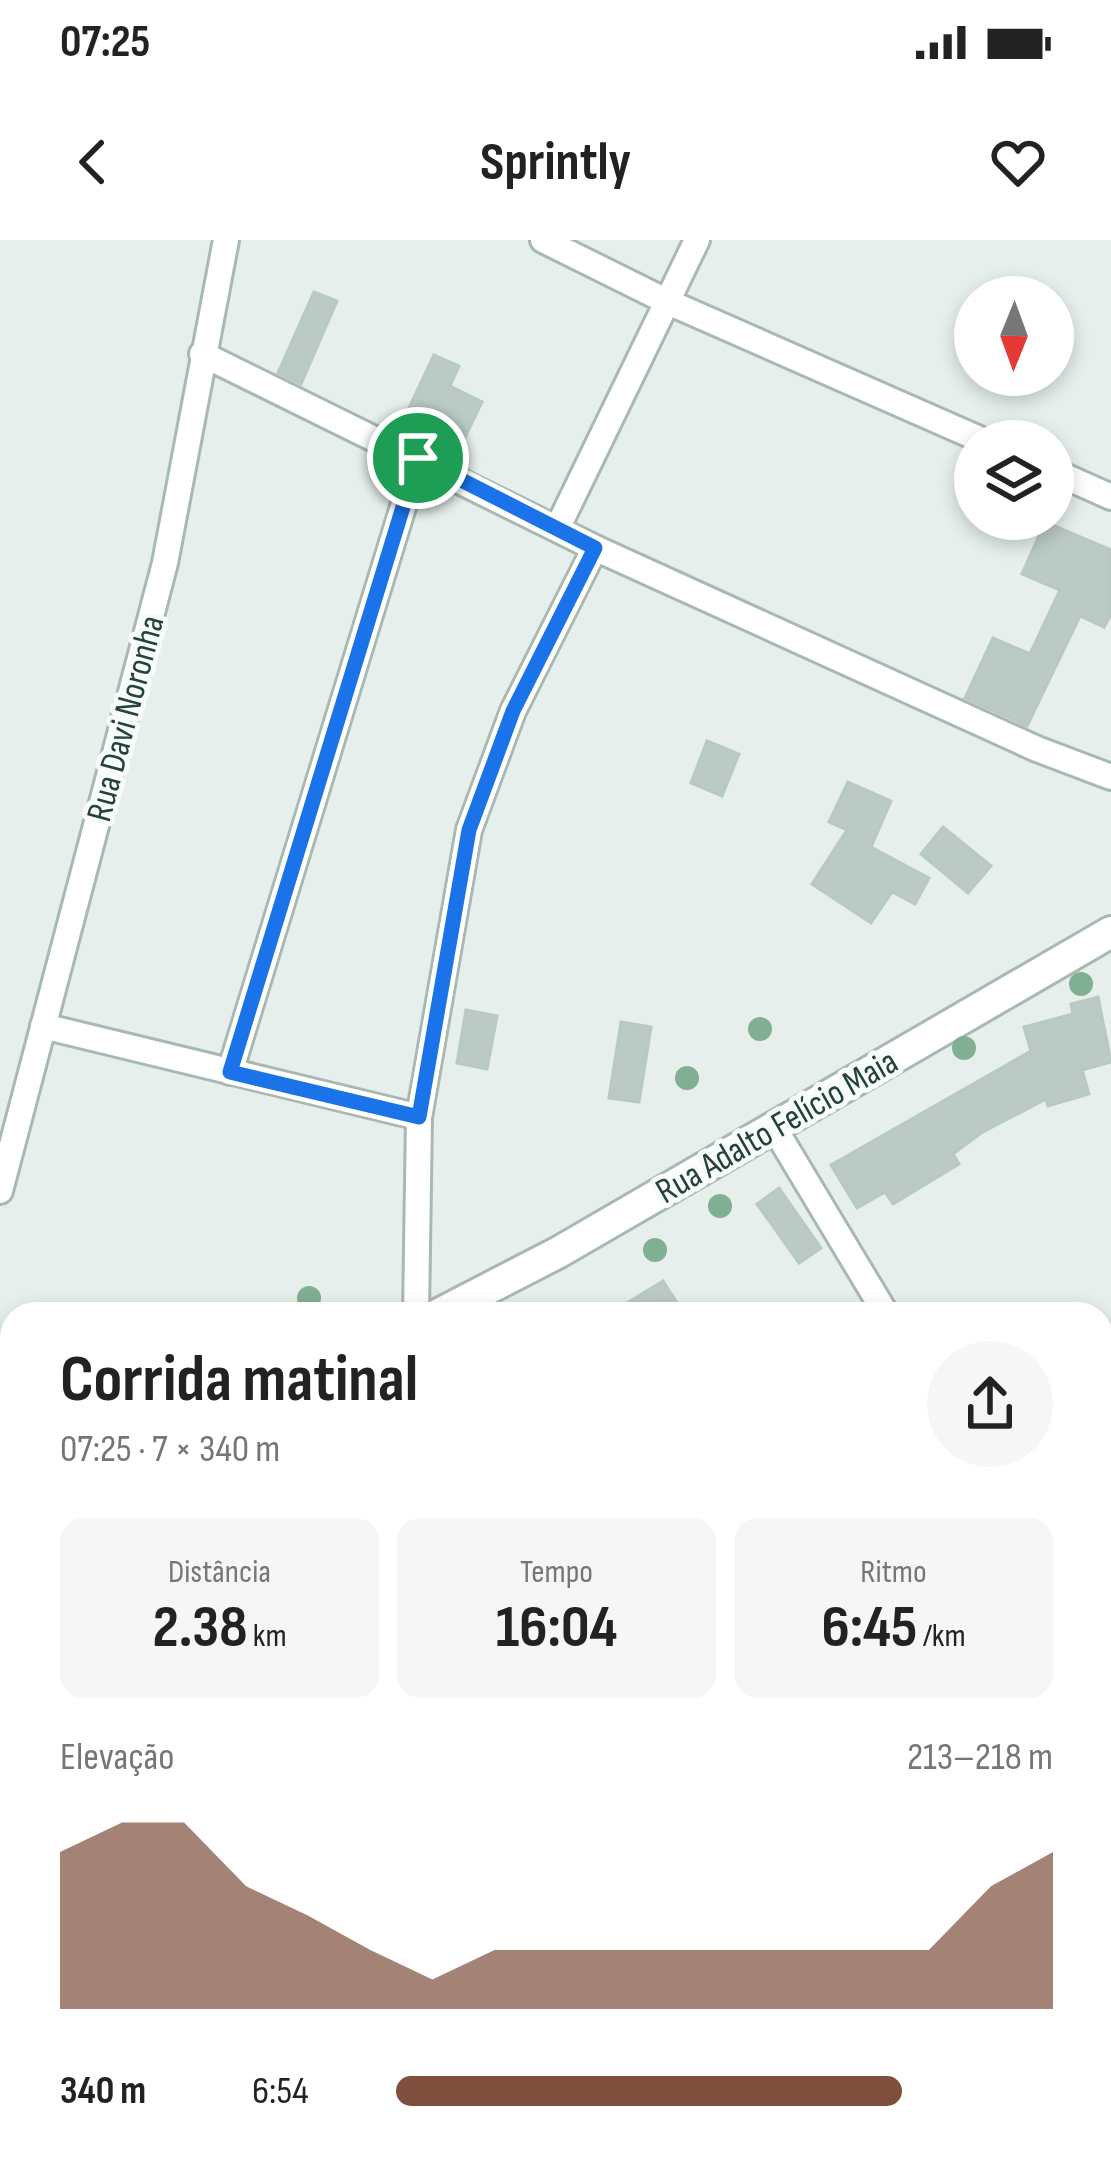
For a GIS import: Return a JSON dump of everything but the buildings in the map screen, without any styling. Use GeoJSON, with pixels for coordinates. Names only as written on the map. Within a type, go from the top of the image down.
{"type":"FeatureCollection","features":[{"type":"Feature","properties":{"kind":"street","name":"Rua Davi Noronha"},"geometry":{"type":"LineString","coordinates":[[0,1191],[165,562],[226,240]]}},
{"type":"Feature","properties":{"kind":"street"},"geometry":{"type":"LineString","coordinates":[[543,240],[668,302],[954,428]]}},
{"type":"Feature","properties":{"kind":"street"},"geometry":{"type":"LineString","coordinates":[[557,529],[697,240]]}},
{"type":"Feature","properties":{"kind":"street"},"geometry":{"type":"LineString","coordinates":[[202,354],[595,548],[1037,749],[1111,777]]}},
{"type":"Feature","properties":{"kind":"street"},"geometry":{"type":"LineString","coordinates":[[230,1072],[418,458]]}},
{"type":"Feature","properties":{"kind":"street"},"geometry":{"type":"LineString","coordinates":[[1074,480],[1111,496]]}},
{"type":"Feature","properties":{"kind":"street"},"geometry":{"type":"LineString","coordinates":[[416,1302],[419,1117],[469,830],[482,784],[595,548]]}},
{"type":"Feature","properties":{"kind":"street","name":"Rua Adalto Felício Maia"},"geometry":{"type":"LineString","coordinates":[[462,1302],[559,1252],[1111,932]]}},
{"type":"Feature","properties":{"kind":"street"},"geometry":{"type":"LineString","coordinates":[[43,1025],[419,1117]]}},
{"type":"Feature","properties":{"kind":"street"},"geometry":{"type":"LineString","coordinates":[[773,1126],[879,1302]]}},
{"type":"Feature","properties":{"kind":"route"},"geometry":{"type":"LineString","coordinates":[[418,458],[595,548],[482,784],[469,830],[419,1117],[230,1072],[418,458]]}}]}
